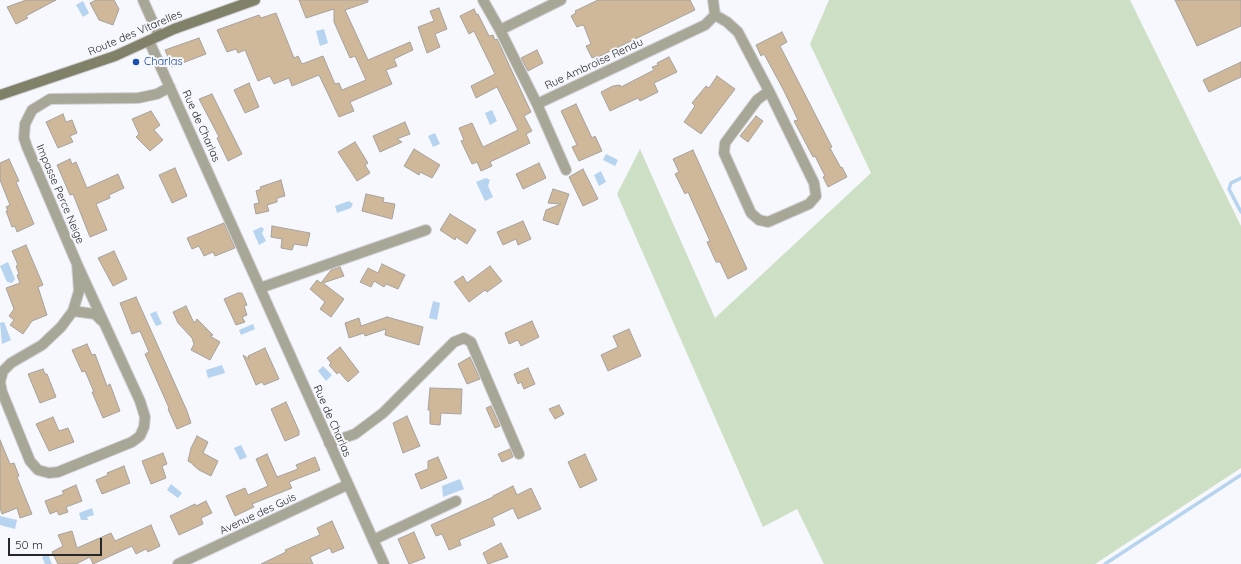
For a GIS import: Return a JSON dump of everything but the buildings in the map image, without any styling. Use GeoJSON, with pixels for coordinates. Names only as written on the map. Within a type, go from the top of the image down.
{"type":"FeatureCollection","features":[{"type":"Feature","properties":{"kind":"main road","name":"Route des Vitarelles"},"geometry":{"type":"LineString","coordinates":[[0,95],[115,56],[174,29],[255,0]]}},
{"type":"Feature","properties":{"kind":"street"},"geometry":{"type":"LineString","coordinates":[[143,0],[159,36]]}},
{"type":"Feature","properties":{"kind":"street","name":"Rue Ambroise Rendu"},"geometry":{"type":"LineString","coordinates":[[483,0],[500,30],[537,104],[705,25],[715,15]]}},
{"type":"Feature","properties":{"kind":"street"},"geometry":{"type":"LineString","coordinates":[[500,30],[561,0]]}},
{"type":"Feature","properties":{"kind":"street"},"geometry":{"type":"LineString","coordinates":[[713,0],[715,15],[727,22],[738,32],[768,91],[814,183],[816,196],[809,204],[768,222],[759,220],[751,213],[724,153],[725,143],[758,100],[768,91]]}},
{"type":"Feature","properties":{"kind":"street","name":"Rue de Charlas"},"geometry":{"type":"LineString","coordinates":[[149,41],[347,485],[384,564]]}},
{"type":"Feature","properties":{"kind":"street","name":"Impasse Perce Neige"},"geometry":{"type":"LineString","coordinates":[[77,264],[79,292],[73,311],[61,327],[42,345],[11,363],[3,371],[0,382],[2,392],[30,461],[38,470],[49,473],[58,472],[132,442],[140,436],[144,427],[145,417],[140,401],[77,264],[27,147],[24,138],[25,124],[32,110],[50,99],[138,98],[157,94],[170,87]]}},
{"type":"Feature","properties":{"kind":"street"},"geometry":{"type":"LineString","coordinates":[[537,104],[566,170]]}},
{"type":"Feature","properties":{"kind":"street"},"geometry":{"type":"LineString","coordinates":[[260,288],[426,230]]}},
{"type":"Feature","properties":{"kind":"street"},"geometry":{"type":"LineString","coordinates":[[73,311],[95,314],[104,322]]}},
{"type":"Feature","properties":{"kind":"street"},"geometry":{"type":"LineString","coordinates":[[329,443],[355,434],[383,413],[454,342],[464,338],[471,342],[519,454]]}},
{"type":"Feature","properties":{"kind":"street","name":"Avenue des Guis"},"geometry":{"type":"LineString","coordinates":[[178,564],[347,485]]}},
{"type":"Feature","properties":{"kind":"street"},"geometry":{"type":"LineString","coordinates":[[373,540],[456,501]]}},
{"type":"Feature","properties":{"kind":"green space"},"geometry":{"type":"Polygon","coordinates":[[[829,0],[1130,0],[1241,226],[1241,468],[1095,564],[824,564],[797,509],[763,527],[617,194],[640,149],[715,318],[871,173],[810,44],[829,0]]]}},
{"type":"Feature","properties":{"kind":"water"},"geometry":{"type":"Polygon","coordinates":[[[83,1],[89,13],[83,17],[76,5],[83,1]]]}},
{"type":"Feature","properties":{"kind":"water"},"geometry":{"type":"Polygon","coordinates":[[[324,29],[328,43],[320,46],[316,31],[324,29]]]}},
{"type":"Feature","properties":{"kind":"water"},"geometry":{"type":"Polygon","coordinates":[[[492,110],[497,121],[490,125],[485,113],[492,110]]]}},
{"type":"Feature","properties":{"kind":"water"},"geometry":{"type":"Polygon","coordinates":[[[435,133],[440,144],[433,147],[428,136],[435,133]]]}},
{"type":"Feature","properties":{"kind":"water"},"geometry":{"type":"Polygon","coordinates":[[[606,154],[618,160],[615,166],[603,160],[606,154]]]}},
{"type":"Feature","properties":{"kind":"water"},"geometry":{"type":"Polygon","coordinates":[[[601,171],[606,182],[599,186],[594,175],[601,171]]]}},
{"type":"Feature","properties":{"kind":"water"},"geometry":{"type":"Polygon","coordinates":[[[486,178],[490,180],[488,186],[493,197],[485,201],[476,182],[486,178]]]}},
{"type":"Feature","properties":{"kind":"water"},"geometry":{"type":"Polygon","coordinates":[[[349,201],[353,204],[351,208],[337,213],[335,206],[349,201]]]}},
{"type":"Feature","properties":{"kind":"water"},"geometry":{"type":"Polygon","coordinates":[[[261,227],[264,229],[262,233],[266,241],[259,245],[253,231],[261,227]]]}},
{"type":"Feature","properties":{"kind":"water"},"geometry":{"type":"Polygon","coordinates":[[[8,262],[15,279],[12,283],[7,282],[0,266],[8,262]]]}},
{"type":"Feature","properties":{"kind":"water"},"geometry":{"type":"Polygon","coordinates":[[[433,301],[440,303],[437,320],[429,318],[433,301]]]}},
{"type":"Feature","properties":{"kind":"water"},"geometry":{"type":"Polygon","coordinates":[[[156,311],[162,324],[156,326],[150,314],[156,311]]]}},
{"type":"Feature","properties":{"kind":"water"},"geometry":{"type":"Polygon","coordinates":[[[4,322],[11,340],[2,344],[0,323],[4,322]]]}},
{"type":"Feature","properties":{"kind":"water"},"geometry":{"type":"Polygon","coordinates":[[[253,324],[255,329],[241,335],[239,330],[253,324]]]}},
{"type":"Feature","properties":{"kind":"water"},"geometry":{"type":"Polygon","coordinates":[[[222,365],[225,373],[208,378],[206,370],[222,365]]]}},
{"type":"Feature","properties":{"kind":"water"},"geometry":{"type":"Polygon","coordinates":[[[323,366],[332,375],[326,381],[318,371],[323,366]]]}},
{"type":"Feature","properties":{"kind":"water"},"geometry":{"type":"Polygon","coordinates":[[[241,445],[247,457],[240,460],[234,448],[241,445]]]}},
{"type":"Feature","properties":{"kind":"water"},"geometry":{"type":"Polygon","coordinates":[[[460,479],[464,489],[443,497],[442,486],[460,479]]]}},
{"type":"Feature","properties":{"kind":"water"},"geometry":{"type":"Polygon","coordinates":[[[171,484],[182,493],[178,498],[167,490],[171,484]]]}},
{"type":"Feature","properties":{"kind":"water"},"geometry":{"type":"Polygon","coordinates":[[[92,508],[94,515],[87,517],[88,520],[81,520],[79,513],[92,508]]]}},
{"type":"Feature","properties":{"kind":"water"},"geometry":{"type":"Polygon","coordinates":[[[0,516],[17,520],[15,529],[0,525],[0,516]]]}},
{"type":"Feature","properties":{"kind":"water"},"geometry":{"type":"Polygon","coordinates":[[[48,554],[52,564],[45,564],[42,557],[48,554]]]}},
{"type":"Feature","properties":{"kind":"waterway"},"geometry":{"type":"LineString","coordinates":[[1241,178],[1231,183],[1229,189],[1241,212]]}},
{"type":"Feature","properties":{"kind":"waterway"},"geometry":{"type":"LineString","coordinates":[[1105,564],[1241,475]]}},
{"type":"Feature","properties":{"kind":"place","name":"Charlas"},"geometry":{"type":"Point","coordinates":[136,62]}}]}
